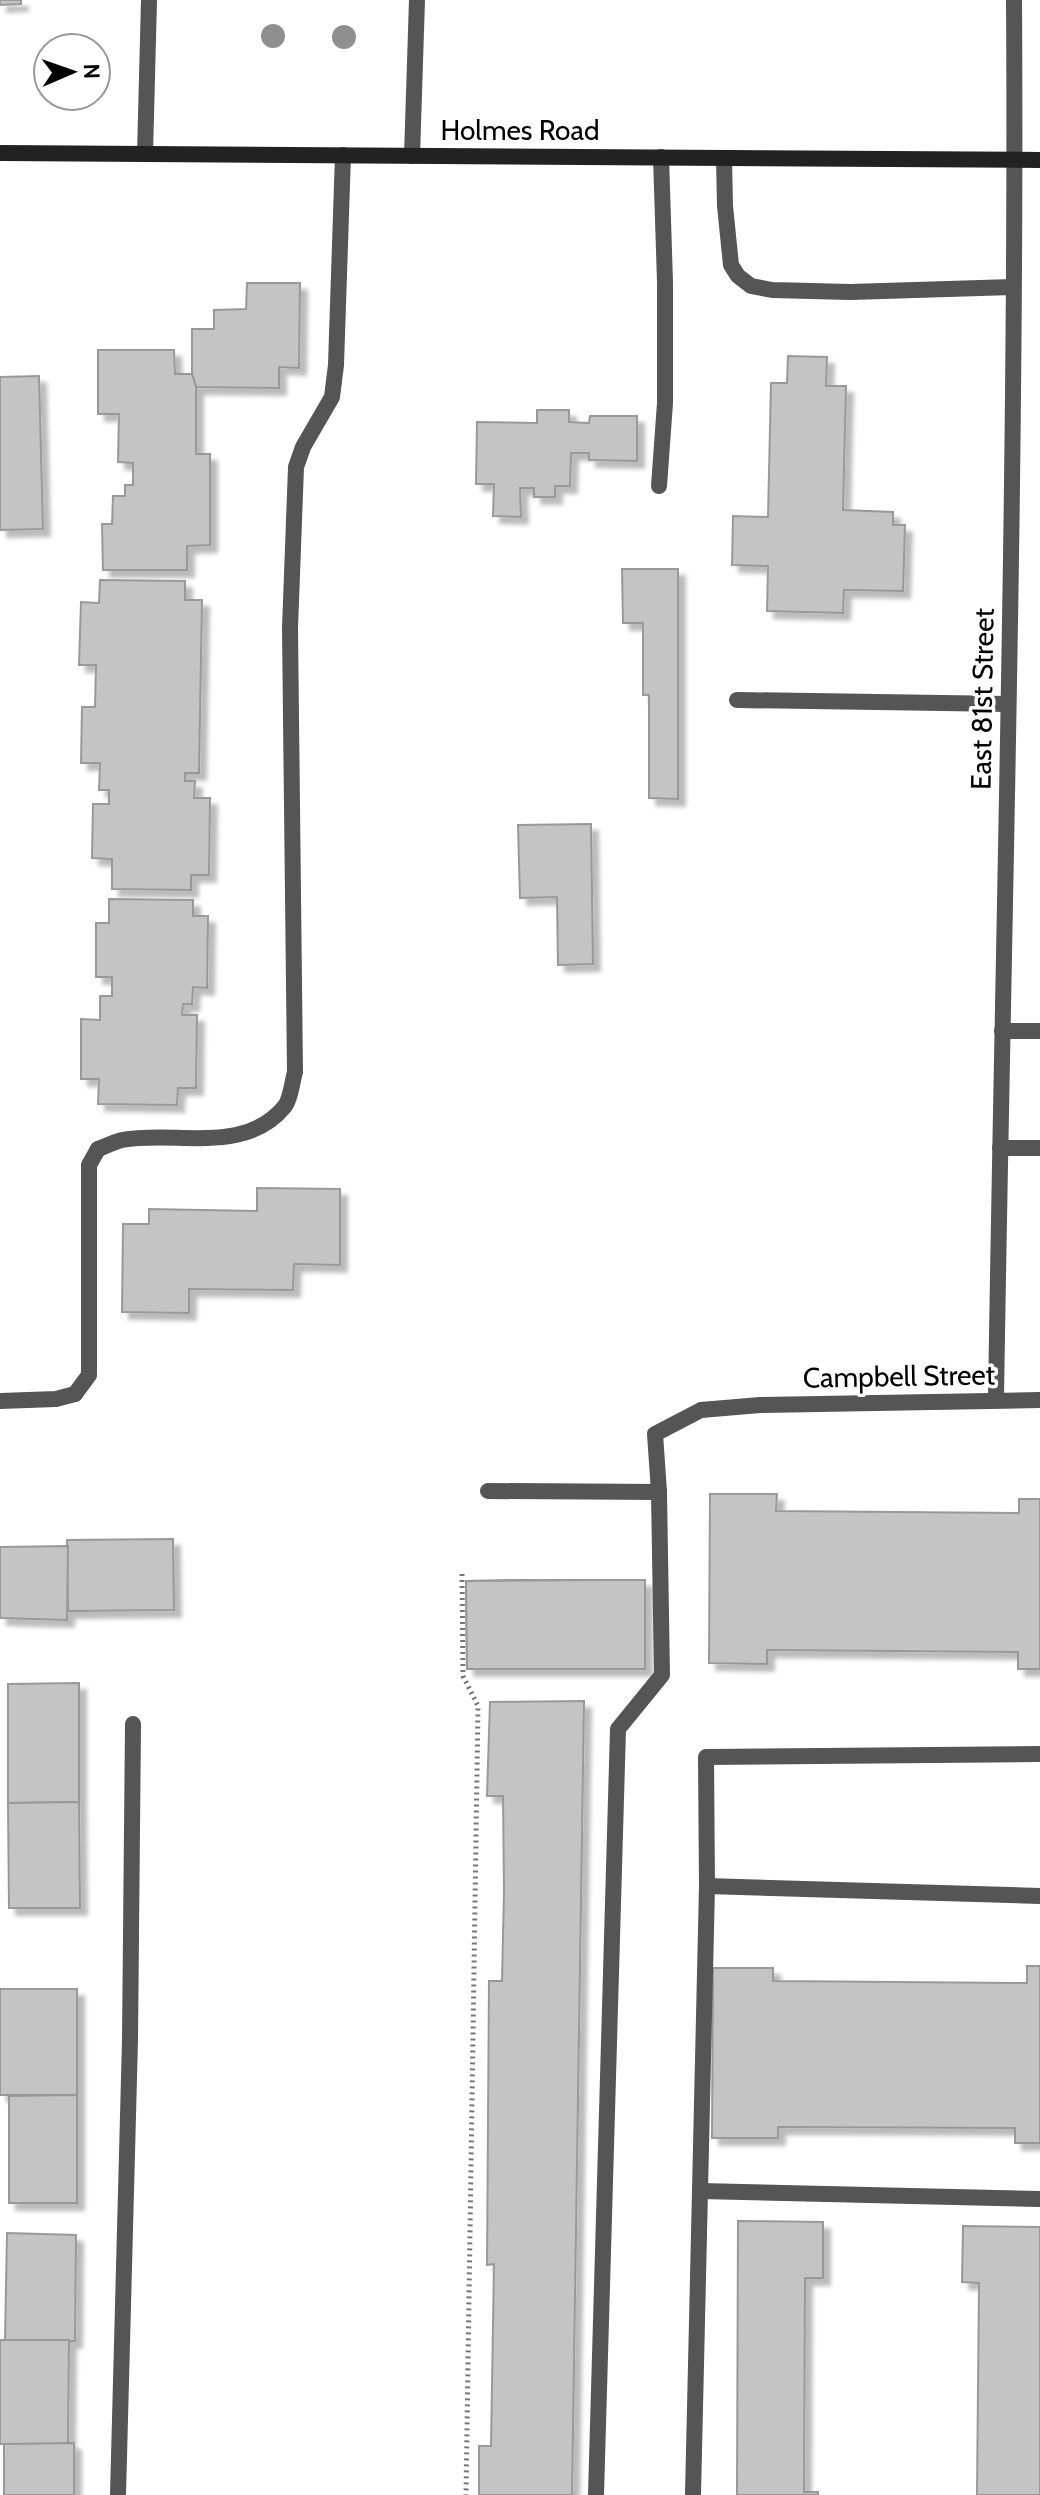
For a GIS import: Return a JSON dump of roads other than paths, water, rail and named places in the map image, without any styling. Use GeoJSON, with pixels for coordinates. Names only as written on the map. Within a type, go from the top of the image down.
{"type":"FeatureCollection","features":[{"type":"Feature","properties":{"kind":"main road","name":"Holmes Road"},"geometry":{"type":"LineString","coordinates":[[0,153],[1040,160]]}},
{"type":"Feature","properties":{"kind":"street"},"geometry":{"type":"LineString","coordinates":[[145,154],[149,0]]}},
{"type":"Feature","properties":{"kind":"street"},"geometry":{"type":"LineString","coordinates":[[412,156],[417,0]]}},
{"type":"Feature","properties":{"kind":"street","name":"East 81st Street"},"geometry":{"type":"LineString","coordinates":[[996,1399],[1015,160],[1014,0]]}},
{"type":"Feature","properties":{"kind":"street"},"geometry":{"type":"LineString","coordinates":[[0,1401],[56,1399],[75,1394],[89,1375],[89,1165],[98,1149],[121,1140],[247,1134],[287,1105],[295,1072],[290,628],[296,467],[303,447],[332,397],[336,365],[343,155]]}},
{"type":"Feature","properties":{"kind":"street"},"geometry":{"type":"LineString","coordinates":[[659,486],[665,403],[661,157]]}},
{"type":"Feature","properties":{"kind":"street"},"geometry":{"type":"LineString","coordinates":[[724,158],[727,248],[731,265],[738,276],[751,286],[772,290],[850,292],[1013,287]]}},
{"type":"Feature","properties":{"kind":"street"},"geometry":{"type":"LineString","coordinates":[[737,700],[1008,704]]}},
{"type":"Feature","properties":{"kind":"street"},"geometry":{"type":"LineString","coordinates":[[1002,1031],[1040,1031]]}},
{"type":"Feature","properties":{"kind":"street"},"geometry":{"type":"LineString","coordinates":[[1000,1148],[1040,1148]]}},
{"type":"Feature","properties":{"kind":"street","name":"Campbell Street"},"geometry":{"type":"LineString","coordinates":[[659,1492],[655,1434],[701,1410],[760,1405],[1040,1400]]}},
{"type":"Feature","properties":{"kind":"street"},"geometry":{"type":"LineString","coordinates":[[488,1491],[659,1492],[662,1675],[618,1729],[596,2495]]}},
{"type":"Feature","properties":{"kind":"street"},"geometry":{"type":"LineString","coordinates":[[118,2495],[130,2040],[133,1724]]}},
{"type":"Feature","properties":{"kind":"street"},"geometry":{"type":"LineString","coordinates":[[693,2495],[707,1886],[706,1757],[1040,1754]]}},
{"type":"Feature","properties":{"kind":"street"},"geometry":{"type":"LineString","coordinates":[[707,1886],[1040,1896]]}},
{"type":"Feature","properties":{"kind":"street"},"geometry":{"type":"LineString","coordinates":[[700,2191],[1040,2199]]}}]}
